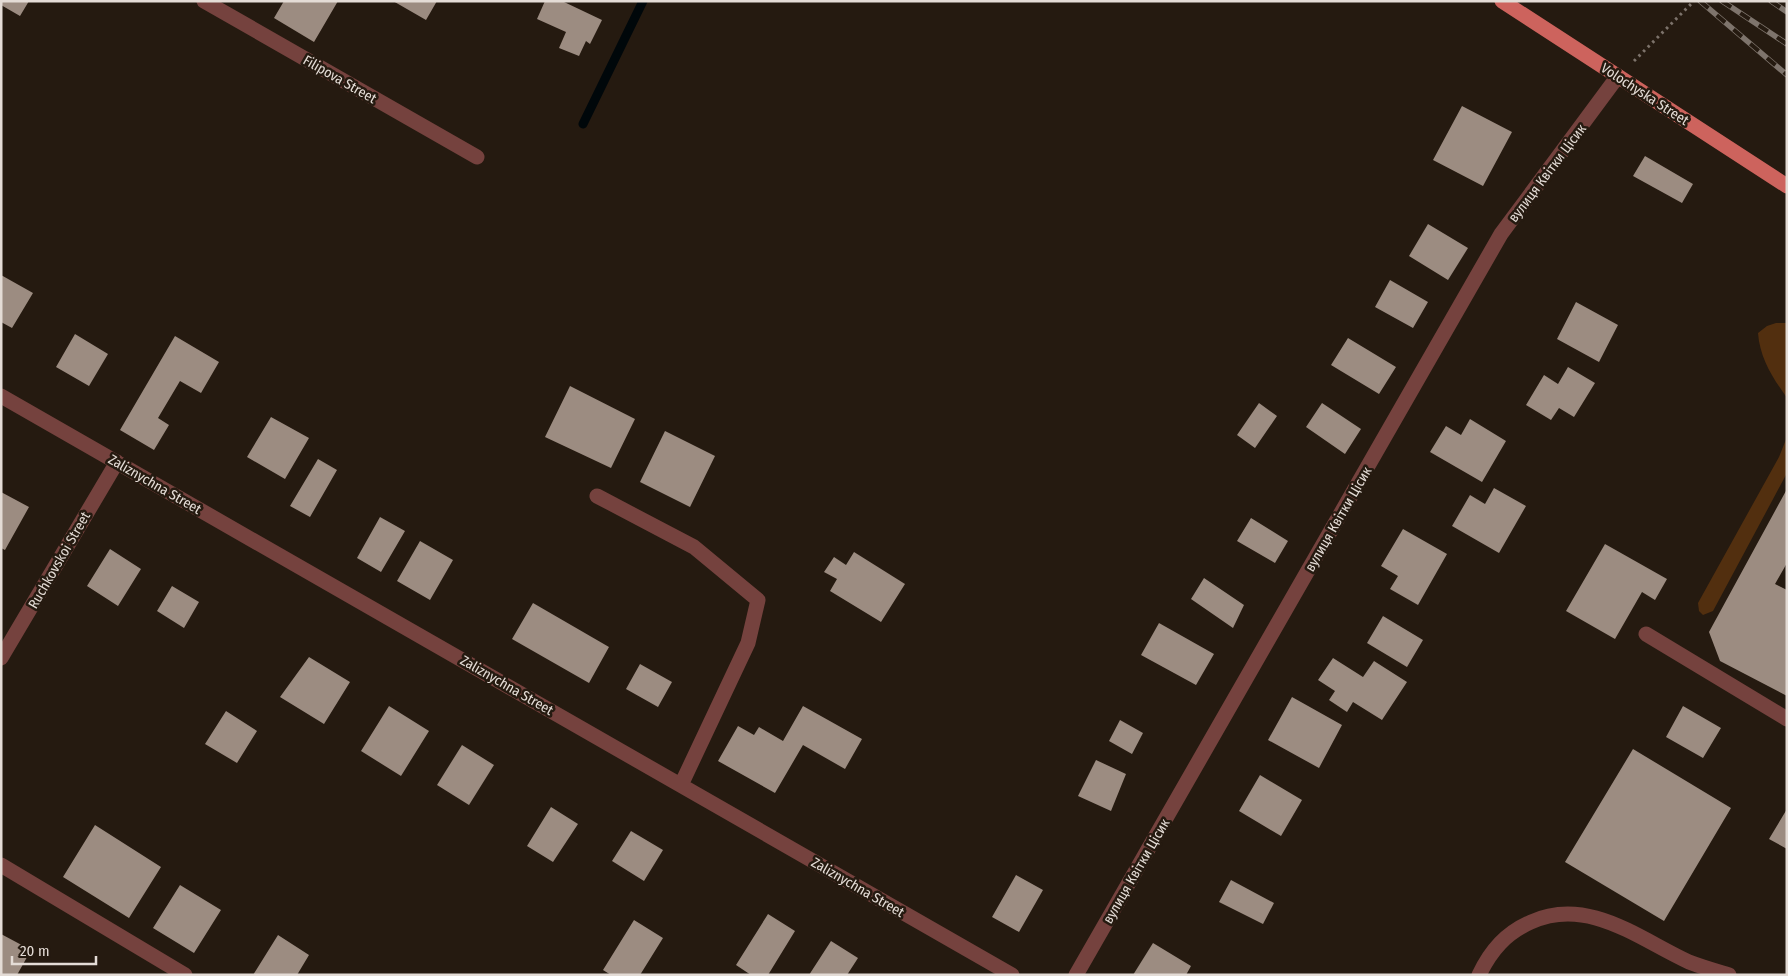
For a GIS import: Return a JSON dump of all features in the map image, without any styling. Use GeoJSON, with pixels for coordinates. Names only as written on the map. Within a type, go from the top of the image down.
{"type":"FeatureCollection","features":[{"type":"Feature","properties":{"kind":"main road","name":"Volochyska Street"},"geometry":{"type":"LineString","coordinates":[[1502,1],[1787,186]]}},
{"type":"Feature","properties":{"kind":"street","name":"Filipova Street"},"geometry":{"type":"LineString","coordinates":[[204,1],[477,157]]}},
{"type":"Feature","properties":{"kind":"street","name":"вулиця Квітки Цісик"},"geometry":{"type":"LineString","coordinates":[[1076,975],[1501,234],[1618,76]]}},
{"type":"Feature","properties":{"kind":"street","name":"Zaliznychna Street"},"geometry":{"type":"LineString","coordinates":[[1,396],[1012,975]]}},
{"type":"Feature","properties":{"kind":"street","name":"Ruchkovskoi Street"},"geometry":{"type":"LineString","coordinates":[[1,658],[117,462]]}},
{"type":"Feature","properties":{"kind":"street"},"geometry":{"type":"LineString","coordinates":[[597,496],[694,547],[758,600],[748,643],[681,785]]}},
{"type":"Feature","properties":{"kind":"street"},"geometry":{"type":"LineString","coordinates":[[1646,634],[1787,719]]}},
{"type":"Feature","properties":{"kind":"street"},"geometry":{"type":"LineString","coordinates":[[1,865],[185,975]]}},
{"type":"Feature","properties":{"kind":"street"},"geometry":{"type":"LineString","coordinates":[[1479,975],[1487,958],[1513,930],[1547,915],[1572,912],[1604,920],[1691,963],[1729,975]]}},
{"type":"Feature","properties":{"kind":"path"},"geometry":{"type":"LineString","coordinates":[[1618,76],[1694,1]]}},
{"type":"Feature","properties":{"kind":"shaded area"},"geometry":{"type":"Polygon","coordinates":[[[1776,323],[1787,323],[1787,398],[1764,360],[1759,342],[1758,333],[1767,326],[1776,323]]]}},
{"type":"Feature","properties":{"kind":"shaded area"},"geometry":{"type":"Polygon","coordinates":[[[1787,437],[1787,473],[1713,611],[1703,615],[1699,611],[1698,603],[1779,457],[1787,437]]]}},
{"type":"Feature","properties":{"kind":"building"},"geometry":{"type":"Polygon","coordinates":[[[1,1],[29,1],[20,16],[1,5],[1,1]]]}},
{"type":"Feature","properties":{"kind":"building"},"geometry":{"type":"Polygon","coordinates":[[[284,1],[338,1],[314,42],[274,18],[284,1]]]}},
{"type":"Feature","properties":{"kind":"building"},"geometry":{"type":"Polygon","coordinates":[[[393,1],[437,1],[426,20],[393,1]]]}},
{"type":"Feature","properties":{"kind":"building"},"geometry":{"type":"Polygon","coordinates":[[[545,1],[562,1],[602,20],[590,44],[586,41],[579,56],[559,48],[566,32],[537,19],[545,1]]]}},
{"type":"Feature","properties":{"kind":"building"},"geometry":{"type":"Polygon","coordinates":[[[1462,106],[1512,132],[1483,186],[1433,160],[1462,106]]]}},
{"type":"Feature","properties":{"kind":"building"},"geometry":{"type":"Polygon","coordinates":[[[1645,156],[1693,184],[1682,203],[1633,176],[1645,156]]]}},
{"type":"Feature","properties":{"kind":"building"},"geometry":{"type":"Polygon","coordinates":[[[1428,224],[1468,248],[1448,280],[1409,256],[1428,224]]]}},
{"type":"Feature","properties":{"kind":"building"},"geometry":{"type":"Polygon","coordinates":[[[1,275],[33,293],[12,328],[1,322],[1,275]]]}},
{"type":"Feature","properties":{"kind":"building"},"geometry":{"type":"Polygon","coordinates":[[[1390,280],[1428,302],[1413,328],[1375,307],[1390,280]]]}},
{"type":"Feature","properties":{"kind":"building"},"geometry":{"type":"Polygon","coordinates":[[[1576,302],[1618,325],[1599,362],[1557,339],[1576,302]]]}},
{"type":"Feature","properties":{"kind":"building"},"geometry":{"type":"Polygon","coordinates":[[[75,334],[108,354],[89,386],[56,367],[75,334]]]}},
{"type":"Feature","properties":{"kind":"building"},"geometry":{"type":"Polygon","coordinates":[[[175,336],[219,362],[201,393],[180,381],[158,418],[169,425],[154,450],[120,430],[175,336]]]}},
{"type":"Feature","properties":{"kind":"building"},"geometry":{"type":"Polygon","coordinates":[[[1348,338],[1396,367],[1379,394],[1331,365],[1348,338]]]}},
{"type":"Feature","properties":{"kind":"building"},"geometry":{"type":"Polygon","coordinates":[[[1568,367],[1595,383],[1574,417],[1559,408],[1551,420],[1526,405],[1544,375],[1558,384],[1568,367]]]}},
{"type":"Feature","properties":{"kind":"building"},"geometry":{"type":"Polygon","coordinates":[[[570,386],[635,419],[611,468],[545,437],[570,386]]]}},
{"type":"Feature","properties":{"kind":"building"},"geometry":{"type":"Polygon","coordinates":[[[1259,403],[1277,416],[1255,448],[1237,435],[1259,403]]]}},
{"type":"Feature","properties":{"kind":"building"},"geometry":{"type":"Polygon","coordinates":[[[1322,403],[1361,429],[1345,454],[1306,427],[1322,403]]]}},
{"type":"Feature","properties":{"kind":"building"},"geometry":{"type":"Polygon","coordinates":[[[271,417],[309,438],[285,479],[247,457],[271,417]]]}},
{"type":"Feature","properties":{"kind":"building"},"geometry":{"type":"Polygon","coordinates":[[[1470,419],[1506,441],[1482,482],[1430,452],[1446,426],[1461,435],[1470,419]]]}},
{"type":"Feature","properties":{"kind":"building"},"geometry":{"type":"Polygon","coordinates":[[[665,431],[715,456],[690,507],[640,482],[665,431]]]}},
{"type":"Feature","properties":{"kind":"building"},"geometry":{"type":"Polygon","coordinates":[[[318,459],[337,470],[310,517],[290,506],[318,459]]]}},
{"type":"Feature","properties":{"kind":"building"},"geometry":{"type":"Polygon","coordinates":[[[1494,488],[1526,506],[1499,553],[1452,526],[1470,495],[1485,504],[1494,488]]]}},
{"type":"Feature","properties":{"kind":"building"},"geometry":{"type":"Polygon","coordinates":[[[1787,489],[1787,563],[1775,584],[1787,590],[1787,696],[1720,661],[1709,632],[1787,489]]]}},
{"type":"Feature","properties":{"kind":"building"},"geometry":{"type":"Polygon","coordinates":[[[1,492],[29,507],[5,550],[1,548],[1,492]]]}},
{"type":"Feature","properties":{"kind":"building"},"geometry":{"type":"Polygon","coordinates":[[[380,517],[405,531],[381,572],[357,558],[380,517]]]}},
{"type":"Feature","properties":{"kind":"building"},"geometry":{"type":"Polygon","coordinates":[[[1251,518],[1288,541],[1275,563],[1237,541],[1251,518]]]}},
{"type":"Feature","properties":{"kind":"building"},"geometry":{"type":"Polygon","coordinates":[[[1403,529],[1447,554],[1418,605],[1390,589],[1398,576],[1381,566],[1403,529]]]}},
{"type":"Feature","properties":{"kind":"building"},"geometry":{"type":"Polygon","coordinates":[[[420,541],[453,560],[430,600],[397,581],[420,541]]]}},
{"type":"Feature","properties":{"kind":"building"},"geometry":{"type":"Polygon","coordinates":[[[1605,544],[1667,579],[1655,600],[1642,592],[1615,639],[1566,611],[1605,544]]]}},
{"type":"Feature","properties":{"kind":"building"},"geometry":{"type":"Polygon","coordinates":[[[110,549],[141,569],[118,606],[87,586],[110,549]]]}},
{"type":"Feature","properties":{"kind":"building"},"geometry":{"type":"Polygon","coordinates":[[[854,552],[905,584],[881,622],[830,591],[837,579],[824,572],[834,557],[846,565],[854,552]]]}},
{"type":"Feature","properties":{"kind":"building"},"geometry":{"type":"Polygon","coordinates":[[[1204,578],[1244,605],[1233,628],[1191,599],[1204,578]]]}},
{"type":"Feature","properties":{"kind":"building"},"geometry":{"type":"Polygon","coordinates":[[[172,586],[199,602],[184,628],[157,611],[172,586]]]}},
{"type":"Feature","properties":{"kind":"building"},"geometry":{"type":"Polygon","coordinates":[[[533,603],[609,647],[589,683],[512,639],[533,603]]]}},
{"type":"Feature","properties":{"kind":"building"},"geometry":{"type":"Polygon","coordinates":[[[1383,616],[1423,640],[1407,667],[1367,643],[1383,616]]]}},
{"type":"Feature","properties":{"kind":"building"},"geometry":{"type":"Polygon","coordinates":[[[1159,623],[1214,654],[1196,685],[1141,655],[1159,623]]]}},
{"type":"Feature","properties":{"kind":"building"},"geometry":{"type":"Polygon","coordinates":[[[309,657],[350,682],[324,724],[280,697],[309,657]]]}},
{"type":"Feature","properties":{"kind":"building"},"geometry":{"type":"Polygon","coordinates":[[[1333,658],[1363,677],[1374,661],[1407,682],[1382,720],[1353,702],[1347,712],[1329,700],[1335,691],[1318,680],[1333,658]]]}},
{"type":"Feature","properties":{"kind":"building"},"geometry":{"type":"Polygon","coordinates":[[[640,664],[672,682],[658,707],[626,689],[640,664]]]}},
{"type":"Feature","properties":{"kind":"building"},"geometry":{"type":"Polygon","coordinates":[[[1292,697],[1342,725],[1319,768],[1268,740],[1292,697]]]}},
{"type":"Feature","properties":{"kind":"building"},"geometry":{"type":"Polygon","coordinates":[[[389,706],[429,731],[401,776],[361,751],[389,706]]]}},
{"type":"Feature","properties":{"kind":"building"},"geometry":{"type":"Polygon","coordinates":[[[803,706],[862,739],[845,769],[803,745],[775,793],[718,761],[738,726],[754,735],[759,727],[783,741],[803,706]]]}},
{"type":"Feature","properties":{"kind":"building"},"geometry":{"type":"Polygon","coordinates":[[[1683,706],[1721,728],[1703,758],[1666,737],[1683,706]]]}},
{"type":"Feature","properties":{"kind":"building"},"geometry":{"type":"Polygon","coordinates":[[[226,711],[257,731],[237,763],[205,744],[226,711]]]}},
{"type":"Feature","properties":{"kind":"building"},"geometry":{"type":"Polygon","coordinates":[[[1120,720],[1143,733],[1132,754],[1109,741],[1120,720]]]}},
{"type":"Feature","properties":{"kind":"building"},"geometry":{"type":"Polygon","coordinates":[[[462,745],[494,765],[469,805],[437,785],[462,745]]]}},
{"type":"Feature","properties":{"kind":"building"},"geometry":{"type":"Polygon","coordinates":[[[1633,749],[1731,808],[1664,921],[1565,862],[1633,749]]]}},
{"type":"Feature","properties":{"kind":"building"},"geometry":{"type":"Polygon","coordinates":[[[1096,760],[1126,774],[1111,811],[1078,796],[1096,760]]]}},
{"type":"Feature","properties":{"kind":"building"},"geometry":{"type":"Polygon","coordinates":[[[1260,775],[1302,800],[1281,836],[1239,811],[1260,775]]]}},
{"type":"Feature","properties":{"kind":"building"},"geometry":{"type":"Polygon","coordinates":[[[551,807],[578,824],[553,862],[527,846],[551,807]]]}},
{"type":"Feature","properties":{"kind":"building"},"geometry":{"type":"Polygon","coordinates":[[[1787,809],[1787,849],[1769,839],[1787,809]]]}},
{"type":"Feature","properties":{"kind":"building"},"geometry":{"type":"Polygon","coordinates":[[[95,825],[161,867],[129,918],[63,877],[95,825]]]}},
{"type":"Feature","properties":{"kind":"building"},"geometry":{"type":"Polygon","coordinates":[[[631,831],[663,850],[644,881],[612,861],[631,831]]]}},
{"type":"Feature","properties":{"kind":"building"},"geometry":{"type":"Polygon","coordinates":[[[1016,875],[1043,890],[1019,932],[992,917],[1016,875]]]}},
{"type":"Feature","properties":{"kind":"building"},"geometry":{"type":"Polygon","coordinates":[[[1231,880],[1274,903],[1263,924],[1219,902],[1231,880]]]}},
{"type":"Feature","properties":{"kind":"building"},"geometry":{"type":"Polygon","coordinates":[[[180,885],[221,910],[194,953],[153,928],[180,885]]]}},
{"type":"Feature","properties":{"kind":"building"},"geometry":{"type":"Polygon","coordinates":[[[768,914],[795,931],[768,975],[751,975],[736,965],[768,914]]]}},
{"type":"Feature","properties":{"kind":"building"},"geometry":{"type":"Polygon","coordinates":[[[634,920],[663,938],[640,975],[611,975],[603,970],[634,920]]]}},
{"type":"Feature","properties":{"kind":"building"},"geometry":{"type":"Polygon","coordinates":[[[1,934],[31,950],[17,975],[1,975],[1,934]]]}},
{"type":"Feature","properties":{"kind":"building"},"geometry":{"type":"Polygon","coordinates":[[[278,935],[309,955],[297,975],[253,975],[278,935]]]}},
{"type":"Feature","properties":{"kind":"building"},"geometry":{"type":"Polygon","coordinates":[[[831,941],[858,958],[847,975],[809,975],[831,941]]]}},
{"type":"Feature","properties":{"kind":"building"},"geometry":{"type":"Polygon","coordinates":[[[1153,943],[1191,966],[1186,975],[1133,975],[1153,943]]]}},
{"type":"Feature","properties":{"kind":"waterway"},"geometry":{"type":"LineString","coordinates":[[583,124],[643,1]]}},
{"type":"Feature","properties":{"kind":"railway"},"geometry":{"type":"LineString","coordinates":[[1700,1],[1787,75]]}},
{"type":"Feature","properties":{"kind":"railway"},"geometry":{"type":"LineString","coordinates":[[1722,1],[1787,44]]}},
{"type":"Feature","properties":{"kind":"railway"},"geometry":{"type":"LineString","coordinates":[[1771,1],[1787,12]]}}]}
